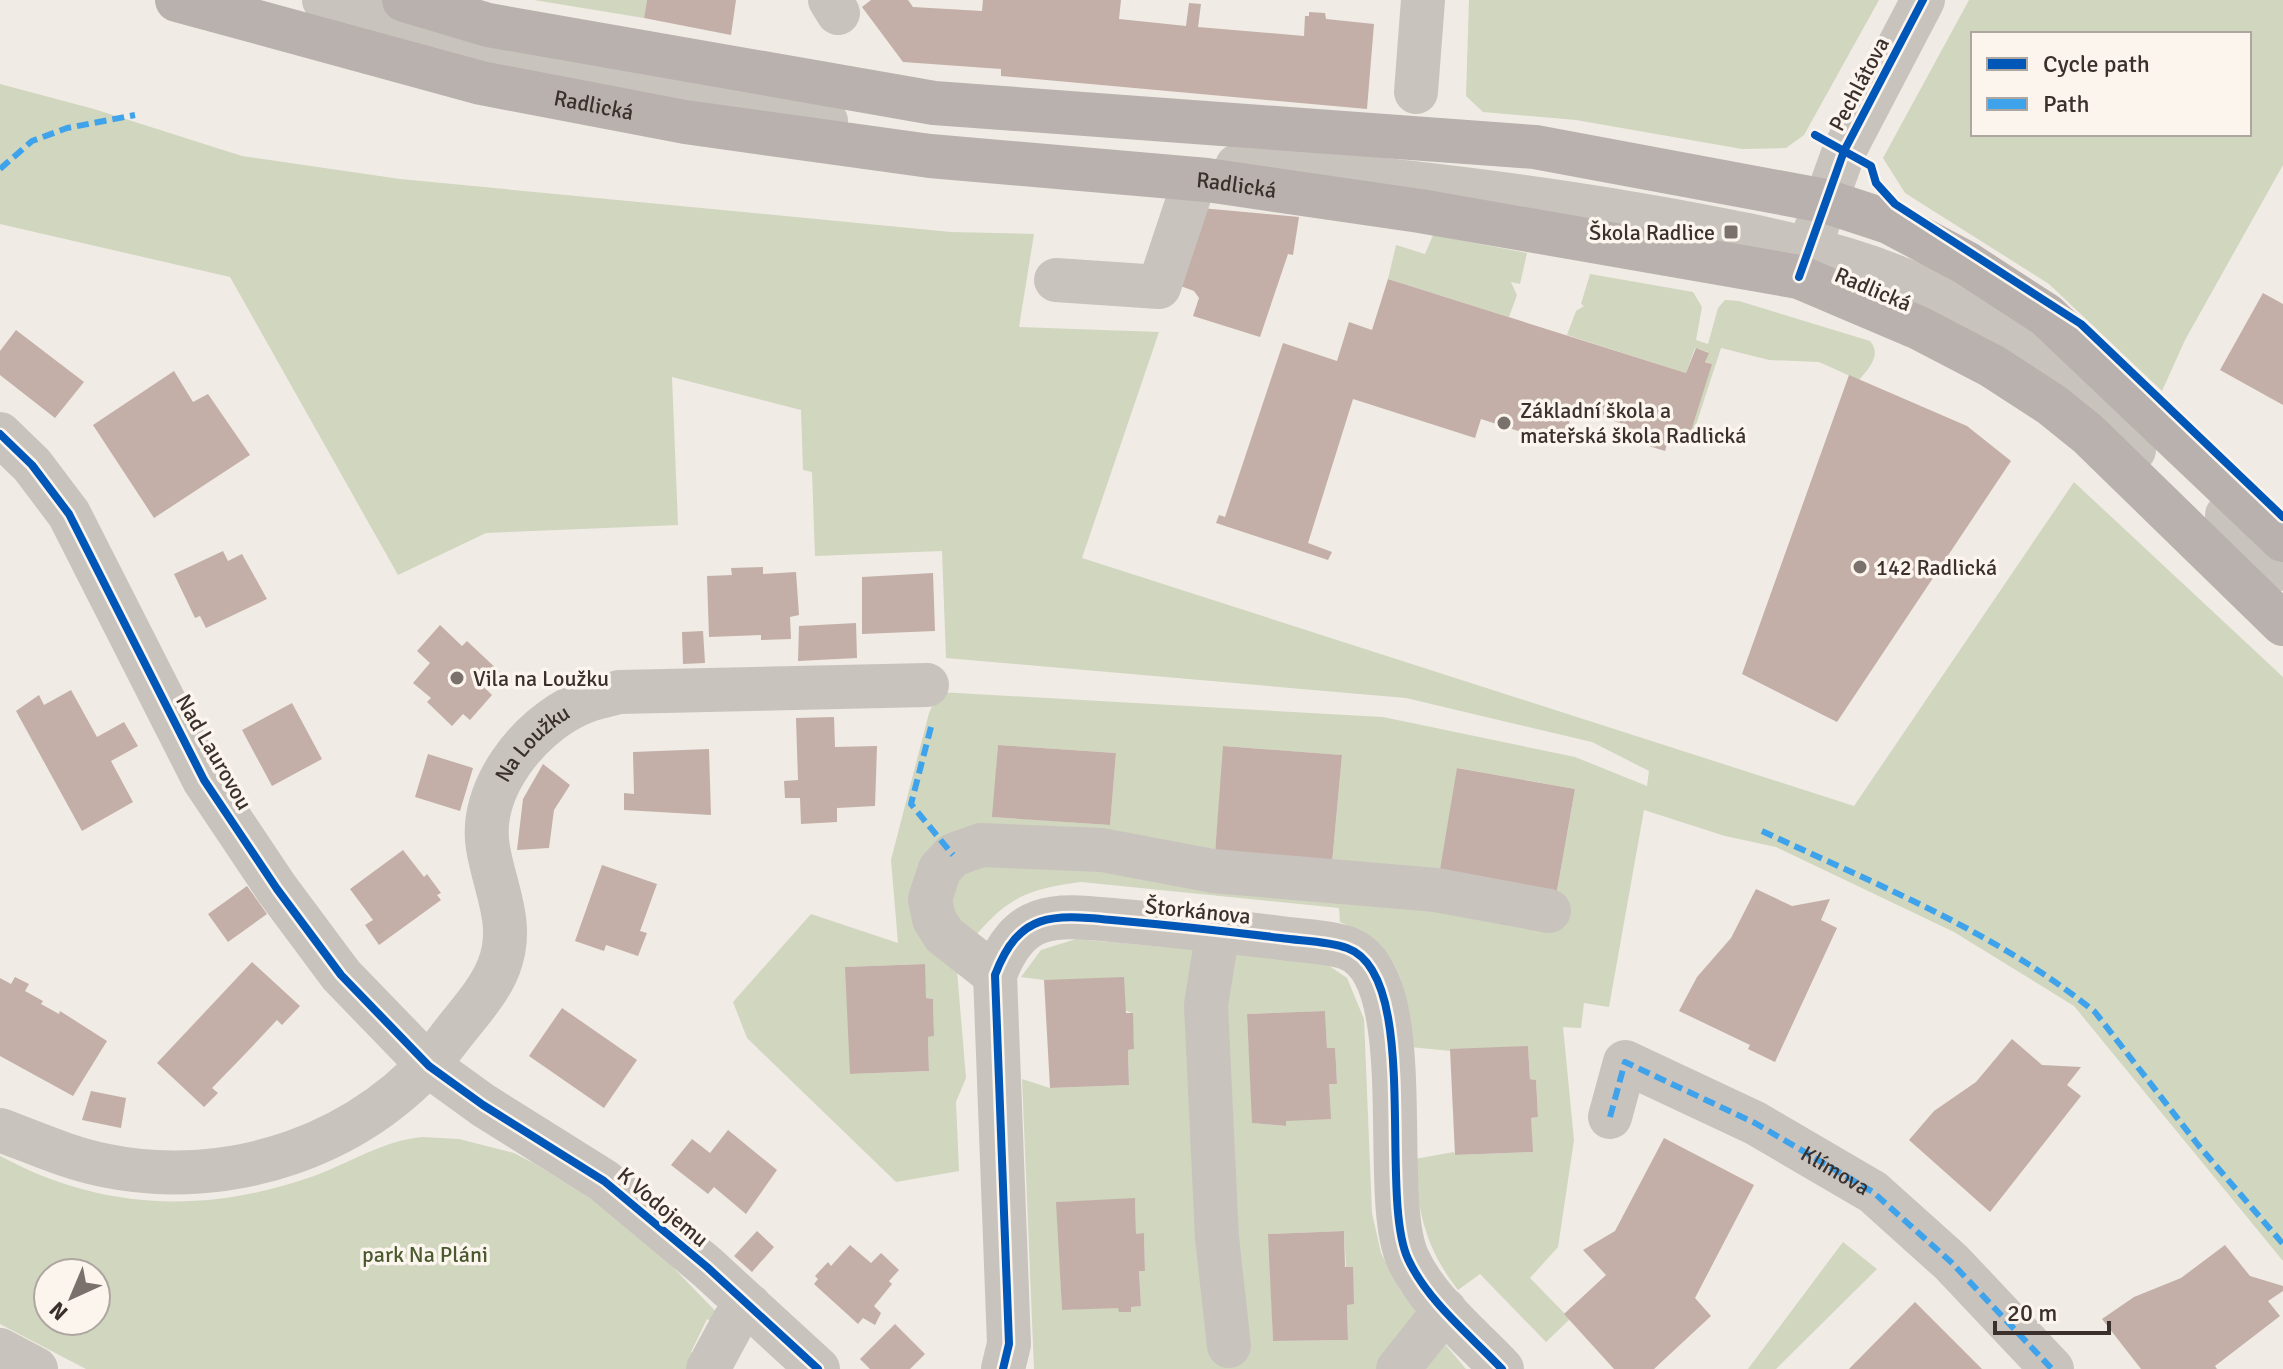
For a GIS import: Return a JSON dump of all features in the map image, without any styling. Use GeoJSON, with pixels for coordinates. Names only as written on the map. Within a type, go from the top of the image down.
{"type":"FeatureCollection","features":[{"type":"Feature","properties":{"kind":"main road","name":"Radlická"},"geometry":{"type":"LineString","coordinates":[[177,0],[481,83],[685,122],[930,156],[1195,179],[1451,216],[1812,239],[1889,222],[1966,263],[2046,315],[2283,540]]}},
{"type":"Feature","properties":{"kind":"main road","name":"Radlická"},"geometry":{"type":"LineString","coordinates":[[404,0],[488,25],[934,103],[1535,147],[1812,239],[1919,328],[1992,366],[2052,405],[2088,434],[2283,624]]}},
{"type":"Feature","properties":{"kind":"street"},"geometry":{"type":"LineString","coordinates":[[242,0],[433,47],[643,90],[905,134],[1547,197],[1812,239],[1931,292],[1998,330],[2046,367],[2101,418],[2283,595]]}},
{"type":"Feature","properties":{"kind":"street"},"geometry":{"type":"LineString","coordinates":[[324,0],[443,29],[668,75],[915,116],[1541,177],[1812,239],[1940,276],[1998,310],[2048,347],[2117,407],[2283,569]]}},
{"type":"Feature","properties":{"kind":"street"},"geometry":{"type":"LineString","coordinates":[[1416,92],[1423,0]]}},
{"type":"Feature","properties":{"kind":"street","name":"Pechlátova"},"geometry":{"type":"LineString","coordinates":[[1812,239],[1844,151],[1923,0]]}},
{"type":"Feature","properties":{"kind":"street"},"geometry":{"type":"LineString","coordinates":[[1056,280],[1159,287],[1195,179]]}},
{"type":"Feature","properties":{"kind":"street","name":"Nad Laurovou"},"geometry":{"type":"LineString","coordinates":[[0,434],[32,465],[69,514],[204,780],[269,877],[341,975],[429,1066]]}},
{"type":"Feature","properties":{"kind":"street","name":"Na Loužku"},"geometry":{"type":"LineString","coordinates":[[429,1066],[498,967],[508,932],[487,843],[492,800],[513,757],[541,728],[579,704],[619,692],[927,685]]}},
{"type":"Feature","properties":{"kind":"street"},"geometry":{"type":"LineString","coordinates":[[995,975],[944,935],[934,919],[930,899],[940,869],[953,855],[981,845],[1102,850],[1213,871],[1436,890],[1549,911]]}},
{"type":"Feature","properties":{"kind":"street","name":"Štorkánova"},"geometry":{"type":"LineString","coordinates":[[1003,1369],[1009,1344],[995,975],[1005,947],[1022,930],[1068,916],[1218,930],[1349,948],[1372,969],[1390,1019],[1399,1215],[1407,1257],[1432,1298],[1502,1369]]}},
{"type":"Feature","properties":{"kind":"street"},"geometry":{"type":"LineString","coordinates":[[1218,930],[1206,1005],[1217,1238],[1229,1346]]}},
{"type":"Feature","properties":{"kind":"street","name":"Klímova"},"geometry":{"type":"LineString","coordinates":[[1610,1117],[1625,1062],[1755,1123],[1873,1192],[1951,1262],[2052,1369]]}},
{"type":"Feature","properties":{"kind":"street"},"geometry":{"type":"LineString","coordinates":[[0,1130],[101,1165],[147,1172],[254,1165],[319,1143],[356,1123],[383,1107],[429,1066]]}},
{"type":"Feature","properties":{"kind":"street","name":"K Vodojemu"},"geometry":{"type":"LineString","coordinates":[[429,1066],[483,1105],[604,1181],[750,1306],[818,1369]]}},
{"type":"Feature","properties":{"kind":"street"},"geometry":{"type":"LineString","coordinates":[[708,1369],[734,1321],[750,1306]]}},
{"type":"Feature","properties":{"kind":"street"},"geometry":{"type":"LineString","coordinates":[[1398,1369],[1445,1310]]}},
{"type":"Feature","properties":{"kind":"street"},"geometry":{"type":"LineString","coordinates":[[0,1350],[36,1369]]}},
{"type":"Feature","properties":{"kind":"green space"},"geometry":{"type":"Polygon","coordinates":[[[534,0],[647,0],[644,18],[534,0]]]}},
{"type":"Feature","properties":{"kind":"green space"},"geometry":{"type":"Polygon","coordinates":[[[1469,0],[1879,0],[1804,135],[1786,148],[1742,149],[1576,120],[1483,112],[1466,96],[1469,0]]]}},
{"type":"Feature","properties":{"kind":"green space"},"geometry":{"type":"Polygon","coordinates":[[[1969,0],[2283,0],[2283,165],[2185,340],[2162,391],[2049,284],[1905,193],[1883,158],[1969,0]]]}},
{"type":"Feature","properties":{"kind":"green space"},"geometry":{"type":"Polygon","coordinates":[[[0,84],[94,109],[242,156],[400,179],[951,232],[1034,234],[1019,327],[1159,332],[1082,558],[1854,806],[2074,482],[2283,677],[2283,1261],[2074,1006],[1954,932],[1776,847],[1725,836],[1644,810],[1609,1007],[1584,1003],[1581,1028],[1563,1027],[1574,1140],[1558,1247],[1530,1278],[1570,1319],[1546,1342],[1480,1274],[1458,1290],[1438,1260],[1425,1229],[1416,1178],[1415,1159],[1454,1152],[1455,1155],[1532,1152],[1531,1118],[1538,1117],[1536,1080],[1530,1079],[1528,1046],[1451,1051],[1410,1047],[1406,1005],[1398,971],[1378,945],[1340,922],[1339,908],[1081,882],[1038,890],[1009,904],[984,926],[956,959],[966,1078],[956,1102],[959,1171],[896,1182],[747,1038],[733,1002],[811,914],[898,943],[891,860],[929,713],[939,692],[1383,717],[1575,757],[1647,786],[1649,771],[1592,742],[1406,698],[946,658],[942,551],[815,556],[812,472],[803,470],[801,410],[672,377],[678,525],[486,533],[398,575],[230,277],[0,224],[0,84]],[[998,745],[993,817],[1110,825],[1116,753],[998,745]],[[1224,746],[1215,853],[1332,863],[1342,755],[1224,746]],[[1458,768],[1439,875],[1556,896],[1575,789],[1458,768]],[[924,964],[846,967],[851,1074],[929,1071],[928,1037],[934,1036],[933,999],[926,998],[924,964]]]}},
{"type":"Feature","properties":{"kind":"green space"},"geometry":{"type":"Polygon","coordinates":[[[1433,235],[1527,253],[1520,284],[1511,282],[1517,295],[1509,317],[1388,279],[1396,245],[1425,254],[1433,235]]]}},
{"type":"Feature","properties":{"kind":"green space"},"geometry":{"type":"Polygon","coordinates":[[[1590,274],[1693,292],[1702,307],[1696,340],[1708,344],[1718,308],[1725,300],[1739,301],[1870,341],[1874,356],[1859,380],[1819,362],[1769,360],[1721,348],[1692,437],[1671,429],[1712,364],[1705,361],[1708,352],[1695,348],[1686,373],[1567,335],[1576,311],[1584,306],[1581,304],[1590,274]]]}},
{"type":"Feature","properties":{"kind":"green space"},"geometry":{"type":"Polygon","coordinates":[[[1076,939],[1322,961],[1347,978],[1364,1019],[1372,1213],[1381,1253],[1401,1292],[1466,1369],[1034,1369],[1022,1079],[1050,1088],[1129,1085],[1128,1050],[1134,1049],[1132,1013],[1044,980],[1021,977],[1041,950],[1076,939]],[[1325,1011],[1247,1014],[1253,1123],[1285,1126],[1286,1121],[1329,1084],[1337,1084],[1335,1048],[1327,1048],[1325,1011]],[[1135,1199],[1057,1202],[1062,1310],[1141,1306],[1139,1271],[1145,1271],[1144,1234],[1136,1234],[1135,1199]],[[1344,1231],[1269,1234],[1273,1341],[1348,1340],[1347,1305],[1353,1267],[1346,1267],[1344,1231]]]}},
{"type":"Feature","properties":{"kind":"green space","name":"park Na Pláni"},"geometry":{"type":"Polygon","coordinates":[[[423,1137],[459,1139],[514,1153],[606,1208],[662,1256],[723,1319],[720,1326],[707,1319],[691,1352],[702,1359],[697,1369],[86,1369],[0,1324],[0,1156],[77,1188],[116,1197],[194,1201],[234,1197],[274,1188],[314,1176],[395,1143],[423,1137]]]}},
{"type":"Feature","properties":{"kind":"green space"},"geometry":{"type":"Polygon","coordinates":[[[1843,1242],[1877,1269],[1776,1369],[1748,1369],[1843,1242]]]}},
{"type":"Feature","properties":{"kind":"building"},"geometry":{"type":"Polygon","coordinates":[[[647,0],[736,0],[731,35],[644,18],[647,0]]]}},
{"type":"Feature","properties":{"kind":"building"},"geometry":{"type":"Polygon","coordinates":[[[871,0],[908,0],[913,7],[982,11],[983,0],[1121,0],[1119,19],[1186,26],[1189,3],[1201,4],[1198,27],[1304,36],[1305,16],[1309,16],[1309,12],[1325,13],[1326,19],[1374,24],[1367,109],[1001,76],[1001,69],[903,62],[862,7],[871,0]]]}},
{"type":"Feature","properties":{"kind":"building"},"geometry":{"type":"Polygon","coordinates":[[[1201,208],[1299,217],[1293,255],[1288,254],[1260,337],[1193,316],[1199,298],[1194,291],[1175,284],[1201,208]]]}},
{"type":"Feature","properties":{"kind":"building"},"geometry":{"type":"Polygon","coordinates":[[[1388,279],[1686,373],[1696,348],[1709,353],[1705,362],[1712,364],[1690,434],[1672,428],[1665,451],[1623,438],[1627,425],[1574,409],[1562,445],[1481,419],[1475,438],[1353,399],[1308,543],[1332,552],[1328,560],[1216,523],[1219,515],[1225,517],[1283,343],[1337,361],[1349,322],[1372,330],[1388,279]]]}},
{"type":"Feature","properties":{"kind":"building"},"geometry":{"type":"Polygon","coordinates":[[[2263,293],[2283,304],[2283,405],[2220,370],[2263,293]]]}},
{"type":"Feature","properties":{"kind":"building"},"geometry":{"type":"Polygon","coordinates":[[[16,330],[84,382],[55,418],[0,375],[0,351],[16,330]]]}},
{"type":"Feature","properties":{"kind":"building"},"geometry":{"type":"Polygon","coordinates":[[[174,371],[193,402],[208,394],[250,455],[154,518],[93,425],[174,371]]]}},
{"type":"Feature","properties":{"kind":"building","name":"142 Radlická"},"geometry":{"type":"Polygon","coordinates":[[[1849,375],[1967,426],[2011,461],[1837,722],[1742,674],[1849,375]]]}},
{"type":"Feature","properties":{"kind":"building"},"geometry":{"type":"Polygon","coordinates":[[[223,551],[228,561],[242,554],[267,599],[206,628],[200,616],[195,618],[174,574],[223,551]]]}},
{"type":"Feature","properties":{"kind":"building"},"geometry":{"type":"Polygon","coordinates":[[[763,567],[763,574],[796,572],[799,615],[790,617],[791,639],[761,640],[761,635],[709,637],[707,576],[732,575],[731,568],[763,567]]]}},
{"type":"Feature","properties":{"kind":"building"},"geometry":{"type":"Polygon","coordinates":[[[933,573],[935,631],[862,634],[862,577],[933,573]]]}},
{"type":"Feature","properties":{"kind":"building"},"geometry":{"type":"Polygon","coordinates":[[[856,623],[857,658],[798,661],[799,626],[856,623]]]}},
{"type":"Feature","properties":{"kind":"building","name":"Vila na Loužku"},"geometry":{"type":"Polygon","coordinates":[[[440,625],[462,646],[467,641],[501,673],[486,689],[492,695],[470,720],[463,714],[452,726],[427,702],[431,698],[413,683],[430,663],[417,651],[440,625]]]}},
{"type":"Feature","properties":{"kind":"building"},"geometry":{"type":"Polygon","coordinates":[[[703,631],[705,663],[683,664],[682,632],[703,631]]]}},
{"type":"Feature","properties":{"kind":"building"},"geometry":{"type":"Polygon","coordinates":[[[71,690],[97,737],[124,722],[138,746],[111,761],[133,802],[82,831],[16,711],[39,695],[44,705],[71,690]]]}},
{"type":"Feature","properties":{"kind":"building"},"geometry":{"type":"Polygon","coordinates":[[[292,703],[322,759],[272,786],[242,730],[292,703]]]}},
{"type":"Feature","properties":{"kind":"building"},"geometry":{"type":"Polygon","coordinates":[[[834,717],[835,747],[877,746],[875,806],[837,808],[837,822],[801,824],[800,798],[785,798],[784,781],[798,780],[796,718],[834,717]]]}},
{"type":"Feature","properties":{"kind":"building"},"geometry":{"type":"Polygon","coordinates":[[[998,745],[1116,753],[1110,825],[992,817],[998,745]]]}},
{"type":"Feature","properties":{"kind":"building"},"geometry":{"type":"Polygon","coordinates":[[[1223,746],[1342,755],[1332,863],[1215,853],[1223,746]]]}},
{"type":"Feature","properties":{"kind":"building"},"geometry":{"type":"Polygon","coordinates":[[[709,749],[711,815],[624,810],[624,793],[634,794],[633,752],[709,749]]]}},
{"type":"Feature","properties":{"kind":"building"},"geometry":{"type":"Polygon","coordinates":[[[428,754],[473,768],[460,811],[415,797],[428,754]]]}},
{"type":"Feature","properties":{"kind":"building"},"geometry":{"type":"Polygon","coordinates":[[[543,764],[570,785],[554,810],[549,848],[517,850],[523,799],[543,764]]]}},
{"type":"Feature","properties":{"kind":"building"},"geometry":{"type":"Polygon","coordinates":[[[1457,768],[1575,789],[1556,896],[1439,875],[1457,768]]]}},
{"type":"Feature","properties":{"kind":"building"},"geometry":{"type":"Polygon","coordinates":[[[403,850],[424,877],[427,874],[441,893],[437,895],[441,900],[379,945],[365,925],[373,920],[350,889],[403,850]]]}},
{"type":"Feature","properties":{"kind":"building"},"geometry":{"type":"Polygon","coordinates":[[[602,865],[657,884],[640,931],[647,933],[638,956],[606,945],[604,951],[575,941],[602,865]]]}},
{"type":"Feature","properties":{"kind":"building"},"geometry":{"type":"Polygon","coordinates":[[[247,886],[267,914],[228,942],[208,914],[247,886]]]}},
{"type":"Feature","properties":{"kind":"building"},"geometry":{"type":"Polygon","coordinates":[[[1756,889],[1792,906],[1830,899],[1821,920],[1837,928],[1775,1062],[1748,1049],[1750,1045],[1679,1011],[1697,977],[1731,938],[1756,889]]]}},
{"type":"Feature","properties":{"kind":"building"},"geometry":{"type":"Polygon","coordinates":[[[252,962],[300,1006],[282,1025],[277,1020],[212,1088],[218,1093],[204,1107],[157,1063],[252,962]]]}},
{"type":"Feature","properties":{"kind":"building"},"geometry":{"type":"Polygon","coordinates":[[[925,964],[926,998],[933,999],[934,1036],[928,1037],[929,1071],[850,1074],[845,967],[925,964]]]}},
{"type":"Feature","properties":{"kind":"building"},"geometry":{"type":"Polygon","coordinates":[[[15,977],[29,984],[25,991],[43,1001],[41,1004],[59,1014],[60,1011],[107,1041],[73,1096],[0,1056],[0,978],[11,984],[15,977]]]}},
{"type":"Feature","properties":{"kind":"building"},"geometry":{"type":"Polygon","coordinates":[[[1124,977],[1126,1013],[1133,1013],[1134,1049],[1128,1050],[1129,1085],[1050,1088],[1044,980],[1124,977]]]}},
{"type":"Feature","properties":{"kind":"building"},"geometry":{"type":"Polygon","coordinates":[[[562,1008],[637,1060],[604,1108],[529,1056],[562,1008]]]}},
{"type":"Feature","properties":{"kind":"building"},"geometry":{"type":"Polygon","coordinates":[[[1325,1011],[1327,1048],[1335,1048],[1336,1064],[1337,1084],[1329,1084],[1331,1119],[1286,1121],[1286,1126],[1252,1123],[1247,1014],[1325,1011]]]}},
{"type":"Feature","properties":{"kind":"building"},"geometry":{"type":"Polygon","coordinates":[[[2012,1039],[2042,1065],[2081,1067],[2067,1085],[2081,1096],[1990,1212],[1909,1140],[1934,1111],[1976,1082],[2012,1039]]]}},
{"type":"Feature","properties":{"kind":"building"},"geometry":{"type":"Polygon","coordinates":[[[1528,1046],[1530,1079],[1536,1080],[1538,1117],[1531,1118],[1533,1152],[1455,1155],[1450,1049],[1528,1046]]]}},
{"type":"Feature","properties":{"kind":"building"},"geometry":{"type":"Polygon","coordinates":[[[91,1091],[126,1098],[121,1128],[82,1120],[91,1091]]]}},
{"type":"Feature","properties":{"kind":"building"},"geometry":{"type":"Polygon","coordinates":[[[728,1130],[777,1170],[746,1214],[714,1187],[708,1194],[671,1165],[692,1139],[710,1153],[728,1130]]]}},
{"type":"Feature","properties":{"kind":"building"},"geometry":{"type":"Polygon","coordinates":[[[1664,1138],[1754,1185],[1695,1298],[1711,1316],[1654,1369],[1614,1369],[1564,1314],[1606,1275],[1583,1250],[1615,1231],[1664,1138]]]}},
{"type":"Feature","properties":{"kind":"building"},"geometry":{"type":"Polygon","coordinates":[[[1135,1198],[1136,1234],[1144,1233],[1145,1271],[1139,1271],[1141,1306],[1131,1307],[1131,1312],[1119,1312],[1118,1308],[1062,1310],[1056,1202],[1135,1198]]]}},
{"type":"Feature","properties":{"kind":"building"},"geometry":{"type":"Polygon","coordinates":[[[757,1231],[774,1247],[752,1272],[734,1256],[757,1231]]]}},
{"type":"Feature","properties":{"kind":"building"},"geometry":{"type":"Polygon","coordinates":[[[1344,1231],[1345,1267],[1353,1267],[1354,1304],[1347,1305],[1348,1340],[1273,1341],[1268,1234],[1344,1231]]]}},
{"type":"Feature","properties":{"kind":"building"},"geometry":{"type":"Polygon","coordinates":[[[850,1245],[871,1263],[881,1253],[899,1270],[874,1306],[881,1313],[875,1325],[863,1318],[858,1324],[814,1284],[818,1279],[815,1276],[828,1262],[831,1266],[850,1245]]]}},
{"type":"Feature","properties":{"kind":"building"},"geometry":{"type":"Polygon","coordinates":[[[2225,1245],[2250,1276],[2283,1286],[2283,1291],[2268,1301],[2280,1316],[2215,1366],[2217,1369],[2141,1369],[2102,1319],[2134,1297],[2181,1278],[2225,1245]]]}},
{"type":"Feature","properties":{"kind":"building"},"geometry":{"type":"Polygon","coordinates":[[[1915,1302],[1982,1369],[1849,1369],[1915,1302]]]}},
{"type":"Feature","properties":{"kind":"building"},"geometry":{"type":"Polygon","coordinates":[[[895,1324],[925,1354],[910,1369],[870,1369],[860,1359],[895,1324]]]}},
{"type":"Feature","properties":{"kind":"marked path"},"geometry":{"type":"LineString","coordinates":[[0,169],[32,141],[67,128],[135,115]]}},
{"type":"Feature","properties":{"kind":"marked path"},"geometry":{"type":"LineString","coordinates":[[931,727],[911,804],[953,855]]}},
{"type":"Feature","properties":{"kind":"marked path"},"geometry":{"type":"LineString","coordinates":[[1762,831],[1934,911],[2018,957],[2095,1012],[2199,1146],[2283,1244]]}},
{"type":"Feature","properties":{"kind":"marked path"},"geometry":{"type":"LineString","coordinates":[[1610,1117],[1625,1062],[1755,1123],[1873,1192],[1951,1262],[2052,1369]]}},
{"type":"Feature","properties":{"kind":"cycle path"},"geometry":{"type":"LineString","coordinates":[[1799,277],[1844,151],[1923,0]]}},
{"type":"Feature","properties":{"kind":"cycle path"},"geometry":{"type":"LineString","coordinates":[[1815,135],[1871,166],[1876,183],[1895,204],[2081,324],[2283,517]]}},
{"type":"Feature","properties":{"kind":"cycle path"},"geometry":{"type":"LineString","coordinates":[[0,434],[32,465],[69,514],[204,780],[277,889],[341,975],[429,1066],[483,1105],[604,1181],[707,1267],[818,1369]]}},
{"type":"Feature","properties":{"kind":"cycle path"},"geometry":{"type":"LineString","coordinates":[[1003,1369],[1009,1344],[995,975],[1004,954],[1027,928],[1055,918],[1072,917],[1331,944],[1347,948],[1370,966],[1384,999],[1391,1041],[1396,1187],[1400,1228],[1408,1259],[1438,1304],[1502,1369]]}},
{"type":"Feature","properties":{"kind":"place","name":"Škola Radlice"},"geometry":{"type":"Point","coordinates":[1731,232]}},
{"type":"Feature","properties":{"kind":"place","name":"Základní škola a mateřská škola Radlická"},"geometry":{"type":"Point","coordinates":[1504,423]}},
{"type":"Feature","properties":{"kind":"place","name":"142 Radlická"},"geometry":{"type":"Point","coordinates":[1860,567]}},
{"type":"Feature","properties":{"kind":"place","name":"Vila na Loužku"},"geometry":{"type":"Point","coordinates":[457,678]}}]}
